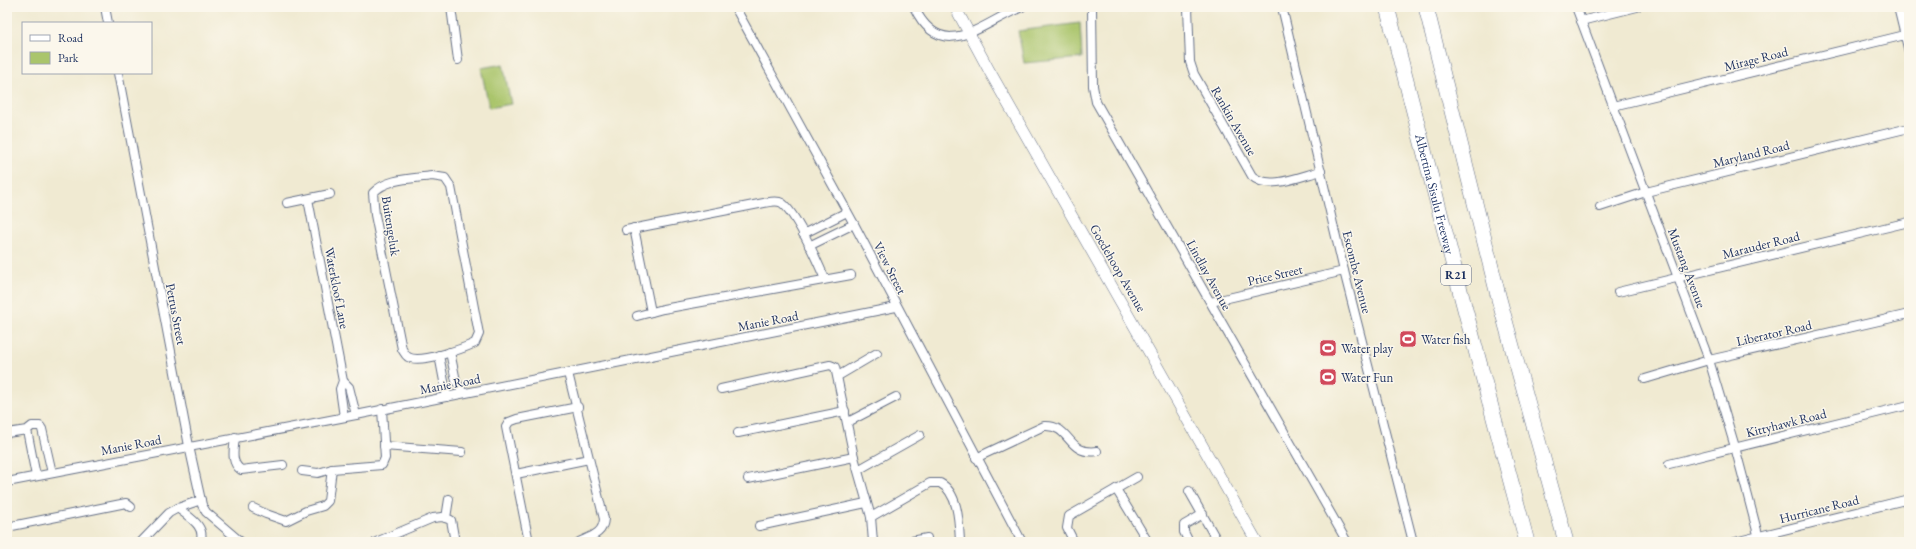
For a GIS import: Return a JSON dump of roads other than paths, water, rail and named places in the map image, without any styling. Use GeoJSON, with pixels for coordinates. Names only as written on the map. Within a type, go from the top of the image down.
{"type":"FeatureCollection","features":[{"type":"Feature","properties":{"kind":"highway","name":"Albertina Sisulu Freeway"},"geometry":{"type":"LineString","coordinates":[[1387,7],[1527,542]]}},
{"type":"Feature","properties":{"kind":"highway","name":"R21"},"geometry":{"type":"LineString","coordinates":[[1426,7],[1499,299],[1566,542]]}},
{"type":"Feature","properties":{"kind":"main road","name":"Goedehoop Avenue"},"geometry":{"type":"LineString","coordinates":[[955,7],[1257,542]]}},
{"type":"Feature","properties":{"kind":"street"},"geometry":{"type":"LineString","coordinates":[[105,7],[108,22]]}},
{"type":"Feature","properties":{"kind":"street"},"geometry":{"type":"LineString","coordinates":[[451,7],[458,60]]}},
{"type":"Feature","properties":{"kind":"street","name":"View Street"},"geometry":{"type":"LineString","coordinates":[[735,7],[854,224],[896,307],[1022,542]]}},
{"type":"Feature","properties":{"kind":"street"},"geometry":{"type":"LineString","coordinates":[[914,7],[923,23],[936,33],[952,38],[969,34],[1022,7]]}},
{"type":"Feature","properties":{"kind":"street","name":"Lindlay Avenue"},"geometry":{"type":"LineString","coordinates":[[1092,7],[1093,86],[1096,102],[1347,542]]}},
{"type":"Feature","properties":{"kind":"street","name":"Rankin Avenue"},"geometry":{"type":"LineString","coordinates":[[1188,7],[1190,62],[1194,74],[1252,176],[1258,181],[1269,183],[1321,171]]}},
{"type":"Feature","properties":{"kind":"street","name":"Escombe Avenue"},"geometry":{"type":"LineString","coordinates":[[1282,7],[1344,271],[1413,542]]}},
{"type":"Feature","properties":{"kind":"street","name":"Mustang Avenue"},"geometry":{"type":"LineString","coordinates":[[1576,7],[1709,360],[1735,447],[1759,539]]}},
{"type":"Feature","properties":{"kind":"street"},"geometry":{"type":"LineString","coordinates":[[1581,21],[1637,7]]}},
{"type":"Feature","properties":{"kind":"street"},"geometry":{"type":"LineString","coordinates":[[1898,7],[1909,52]]}},
{"type":"Feature","properties":{"kind":"street","name":"Mirage Road"},"geometry":{"type":"LineString","coordinates":[[1613,106],[1905,35]]}},
{"type":"Feature","properties":{"kind":"street","name":"Petrus Street"},"geometry":{"type":"LineString","coordinates":[[118,74],[189,446],[201,500],[209,516],[242,542]]}},
{"type":"Feature","properties":{"kind":"street","name":"Maryland Road"},"geometry":{"type":"LineString","coordinates":[[1600,207],[1646,192],[1909,128]]}},
{"type":"Feature","properties":{"kind":"street","name":"Buitengeluk"},"geometry":{"type":"LineString","coordinates":[[440,176],[450,183],[479,334],[475,343],[439,355],[412,358],[406,356],[402,349],[373,202],[373,193],[378,187],[389,182],[440,176]]}},
{"type":"Feature","properties":{"kind":"street"},"geometry":{"type":"LineString","coordinates":[[287,203],[330,194]]}},
{"type":"Feature","properties":{"kind":"street","name":"Waterkloof Lane"},"geometry":{"type":"LineString","coordinates":[[308,199],[343,381],[340,389],[344,417]]}},
{"type":"Feature","properties":{"kind":"street"},"geometry":{"type":"LineString","coordinates":[[651,312],[630,229],[773,201],[781,203],[789,211],[803,234],[825,278]]}},
{"type":"Feature","properties":{"kind":"street"},"geometry":{"type":"LineString","coordinates":[[803,234],[847,212]]}},
{"type":"Feature","properties":{"kind":"street","name":"Marauder Road"},"geometry":{"type":"LineString","coordinates":[[1618,292],[1909,222]]}},
{"type":"Feature","properties":{"kind":"street"},"geometry":{"type":"LineString","coordinates":[[809,246],[854,224]]}},
{"type":"Feature","properties":{"kind":"street","name":"Price Street"},"geometry":{"type":"LineString","coordinates":[[1211,302],[1344,271]]}},
{"type":"Feature","properties":{"kind":"street"},"geometry":{"type":"LineString","coordinates":[[637,316],[825,278],[851,275]]}},
{"type":"Feature","properties":{"kind":"street","name":"Manie Road"},"geometry":{"type":"LineString","coordinates":[[7,482],[235,437],[356,415],[896,307]]}},
{"type":"Feature","properties":{"kind":"street","name":"Liberator Road"},"geometry":{"type":"LineString","coordinates":[[1645,379],[1709,360],[1909,314]]}},
{"type":"Feature","properties":{"kind":"street"},"geometry":{"type":"LineString","coordinates":[[450,352],[456,382],[463,393]]}},
{"type":"Feature","properties":{"kind":"street"},"geometry":{"type":"LineString","coordinates":[[838,376],[877,353]]}},
{"type":"Feature","properties":{"kind":"street"},"geometry":{"type":"LineString","coordinates":[[439,355],[447,396]]}},
{"type":"Feature","properties":{"kind":"street"},"geometry":{"type":"LineString","coordinates":[[721,389],[830,365],[835,367],[848,422],[854,457],[871,517],[874,542]]}},
{"type":"Feature","properties":{"kind":"street"},"geometry":{"type":"LineString","coordinates":[[568,373],[578,407],[604,519],[604,527],[599,533],[579,542]]}},
{"type":"Feature","properties":{"kind":"street","name":"Waterkloof Lane"},"geometry":{"type":"LineString","coordinates":[[343,381],[349,387],[356,415]]}},
{"type":"Feature","properties":{"kind":"street"},"geometry":{"type":"LineString","coordinates":[[848,422],[896,397]]}},
{"type":"Feature","properties":{"kind":"street","name":"Kittyhawk Road"},"geometry":{"type":"LineString","coordinates":[[1669,464],[1909,405]]}},
{"type":"Feature","properties":{"kind":"street"},"geometry":{"type":"LineString","coordinates":[[530,542],[506,430],[509,422],[578,407]]}},
{"type":"Feature","properties":{"kind":"street"},"geometry":{"type":"LineString","coordinates":[[302,471],[318,473],[332,468],[382,465],[385,458],[382,409]]}},
{"type":"Feature","properties":{"kind":"street"},"geometry":{"type":"LineString","coordinates":[[738,434],[845,412]]}},
{"type":"Feature","properties":{"kind":"street"},"geometry":{"type":"LineString","coordinates":[[976,458],[1037,429],[1050,425],[1058,428],[1083,452],[1097,451]]}},
{"type":"Feature","properties":{"kind":"street"},"geometry":{"type":"LineString","coordinates":[[7,433],[27,430],[32,426],[41,427],[52,473]]}},
{"type":"Feature","properties":{"kind":"street"},"geometry":{"type":"LineString","coordinates":[[27,430],[36,476]]}},
{"type":"Feature","properties":{"kind":"street"},"geometry":{"type":"LineString","coordinates":[[858,470],[920,435]]}},
{"type":"Feature","properties":{"kind":"street"},"geometry":{"type":"LineString","coordinates":[[235,437],[234,460],[236,466],[241,470],[283,465]]}},
{"type":"Feature","properties":{"kind":"street"},"geometry":{"type":"LineString","coordinates":[[384,446],[462,452]]}},
{"type":"Feature","properties":{"kind":"street"},"geometry":{"type":"LineString","coordinates":[[748,479],[854,457]]}},
{"type":"Feature","properties":{"kind":"street"},"geometry":{"type":"LineString","coordinates":[[516,474],[589,458]]}},
{"type":"Feature","properties":{"kind":"street"},"geometry":{"type":"LineString","coordinates":[[253,508],[286,520],[322,506],[328,501],[332,468]]}},
{"type":"Feature","properties":{"kind":"street"},"geometry":{"type":"LineString","coordinates":[[1074,542],[1067,528],[1069,516],[1137,477]]}},
{"type":"Feature","properties":{"kind":"street"},"geometry":{"type":"LineString","coordinates":[[871,517],[930,483],[940,483],[948,489],[959,515],[960,542]]}},
{"type":"Feature","properties":{"kind":"street"},"geometry":{"type":"LineString","coordinates":[[1116,490],[1148,542]]}},
{"type":"Feature","properties":{"kind":"street"},"geometry":{"type":"LineString","coordinates":[[1189,491],[1215,537]]}},
{"type":"Feature","properties":{"kind":"street"},"geometry":{"type":"LineString","coordinates":[[446,518],[448,499]]}},
{"type":"Feature","properties":{"kind":"street","name":"Hurricane Road"},"geometry":{"type":"LineString","coordinates":[[1735,542],[1759,539],[1909,499]]}},
{"type":"Feature","properties":{"kind":"street"},"geometry":{"type":"LineString","coordinates":[[141,542],[168,513],[201,500]]}},
{"type":"Feature","properties":{"kind":"street"},"geometry":{"type":"LineString","coordinates":[[7,527],[126,503],[131,507]]}},
{"type":"Feature","properties":{"kind":"street"},"geometry":{"type":"LineString","coordinates":[[759,526],[866,503]]}},
{"type":"Feature","properties":{"kind":"street"},"geometry":{"type":"LineString","coordinates":[[178,508],[201,529],[202,536],[200,542]]}},
{"type":"Feature","properties":{"kind":"street"},"geometry":{"type":"LineString","coordinates":[[1189,542],[1184,532],[1184,525],[1203,514]]}},
{"type":"Feature","properties":{"kind":"street"},"geometry":{"type":"LineString","coordinates":[[376,542],[433,518],[446,518],[451,520],[455,542]]}},
{"type":"Feature","properties":{"kind":"street"},"geometry":{"type":"LineString","coordinates":[[907,542],[927,538]]}},
{"type":"Feature","properties":{"kind":"place","name":"Water fish"},"geometry":{"type":"Point","coordinates":[1408,339]}},
{"type":"Feature","properties":{"kind":"place","name":"Water play"},"geometry":{"type":"Point","coordinates":[1328,348]}},
{"type":"Feature","properties":{"kind":"place","name":"Water Fun"},"geometry":{"type":"Point","coordinates":[1328,377]}}]}
